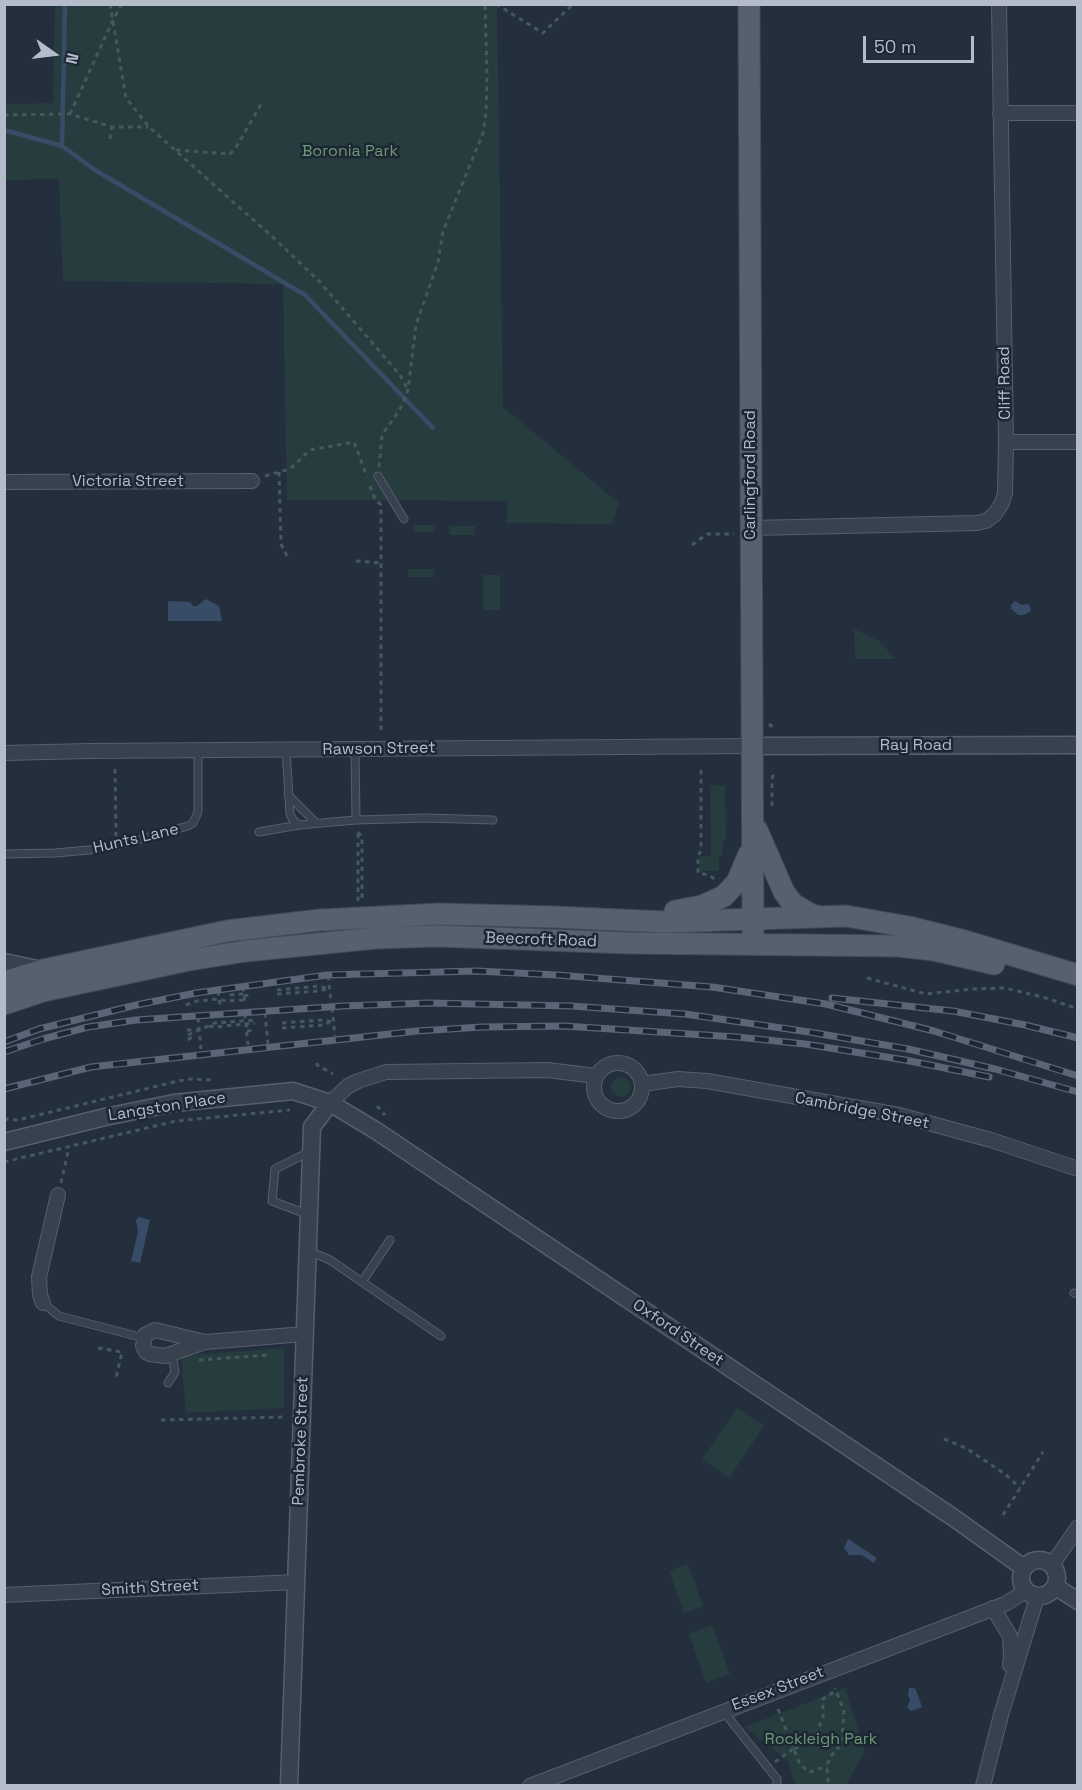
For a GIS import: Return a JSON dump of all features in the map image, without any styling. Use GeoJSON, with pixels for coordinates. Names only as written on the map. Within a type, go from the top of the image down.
{"type":"FeatureCollection","features":[{"type":"Feature","properties":{"kind":"main road","name":"Carlingford Road"},"geometry":{"type":"LineString","coordinates":[[749,4],[754,945]]}},
{"type":"Feature","properties":{"kind":"main road"},"geometry":{"type":"LineString","coordinates":[[754,821],[784,892],[793,904],[812,915],[830,916]]}},
{"type":"Feature","properties":{"kind":"main road"},"geometry":{"type":"LineString","coordinates":[[620,920],[698,907],[724,896],[737,882],[746,864],[754,821]]}},
{"type":"Feature","properties":{"kind":"main road","name":"Beecroft Road"},"geometry":{"type":"LineString","coordinates":[[4,982],[42,970],[205,935],[320,920],[439,914],[665,922],[846,916],[909,927],[998,950],[1077,975]]}},
{"type":"Feature","properties":{"kind":"main road","name":"Beecroft Road"},"geometry":{"type":"LineString","coordinates":[[4,1004],[43,991],[189,960],[246,951],[376,938],[437,936],[628,943],[849,945],[934,950],[994,964],[1077,990]]}},
{"type":"Feature","properties":{"kind":"street","name":"Cliff Road"},"geometry":{"type":"LineString","coordinates":[[752,531],[977,523],[995,514],[1005,493],[999,4]]}},
{"type":"Feature","properties":{"kind":"street"},"geometry":{"type":"LineString","coordinates":[[1000,113],[1077,113]]}},
{"type":"Feature","properties":{"kind":"street"},"geometry":{"type":"LineString","coordinates":[[1006,442],[1077,442]]}},
{"type":"Feature","properties":{"kind":"street","name":"Victoria Street"},"geometry":{"type":"LineString","coordinates":[[4,482],[252,481]]}},
{"type":"Feature","properties":{"kind":"street","name":"Ray Road"},"geometry":{"type":"LineString","coordinates":[[754,746],[1077,745]]}},
{"type":"Feature","properties":{"kind":"street","name":"Rawson Street"},"geometry":{"type":"LineString","coordinates":[[4,753],[754,746]]}},
{"type":"Feature","properties":{"kind":"street","name":"Beecroft Road"},"geometry":{"type":"LineString","coordinates":[[4,962],[42,970]]}},
{"type":"Feature","properties":{"kind":"street"},"geometry":{"type":"LineString","coordinates":[[622,1063],[635,1070],[642,1084],[639,1099],[635,1105],[621,1112],[614,1112],[600,1104],[596,1098],[594,1091],[596,1076],[607,1065],[622,1063]]}},
{"type":"Feature","properties":{"kind":"street"},"geometry":{"type":"LineString","coordinates":[[330,1103],[348,1086],[386,1072],[547,1070],[596,1076]]}},
{"type":"Feature","properties":{"kind":"street","name":"Cambridge Street"},"geometry":{"type":"LineString","coordinates":[[642,1084],[678,1079],[707,1081],[899,1115],[991,1140],[1077,1169]]}},
{"type":"Feature","properties":{"kind":"street","name":"Langston Place"},"geometry":{"type":"LineString","coordinates":[[4,1142],[174,1103],[293,1091],[330,1103]]}},
{"type":"Feature","properties":{"kind":"street","name":"Pembroke Street"},"geometry":{"type":"LineString","coordinates":[[289,1785],[312,1127],[330,1103]]}},
{"type":"Feature","properties":{"kind":"street","name":"Oxford Street"},"geometry":{"type":"LineString","coordinates":[[330,1103],[375,1130],[945,1511],[1024,1569]]}},
{"type":"Feature","properties":{"kind":"street"},"geometry":{"type":"LineString","coordinates":[[4,1130],[23,1137]]}},
{"type":"Feature","properties":{"kind":"street"},"geometry":{"type":"LineString","coordinates":[[43,1303],[39,1277],[58,1196]]}},
{"type":"Feature","properties":{"kind":"street"},"geometry":{"type":"LineString","coordinates":[[205,1342],[155,1330],[148,1332],[143,1346],[146,1352],[159,1356],[172,1354],[205,1342],[305,1334]]}},
{"type":"Feature","properties":{"kind":"street"},"geometry":{"type":"LineString","coordinates":[[1052,1565],[1077,1527]]}},
{"type":"Feature","properties":{"kind":"street"},"geometry":{"type":"LineString","coordinates":[[982,1785],[1031,1594],[1021,1578],[1024,1569],[1032,1561],[1042,1560],[1052,1565],[1058,1575],[1056,1587],[1048,1595],[1031,1594]]}},
{"type":"Feature","properties":{"kind":"street","name":"Smith Street"},"geometry":{"type":"LineString","coordinates":[[4,1595],[296,1582]]}},
{"type":"Feature","properties":{"kind":"street"},"geometry":{"type":"LineString","coordinates":[[1056,1587],[1077,1601]]}},
{"type":"Feature","properties":{"kind":"street","name":"Essex Street"},"geometry":{"type":"LineString","coordinates":[[530,1785],[1031,1594]]}},
{"type":"Feature","properties":{"kind":"street"},"geometry":{"type":"LineString","coordinates":[[993,1608],[1007,1627],[1011,1644],[1001,1714]]}},
{"type":"Feature","properties":{"kind":"lane"},"geometry":{"type":"LineString","coordinates":[[378,476],[404,519]]}},
{"type":"Feature","properties":{"kind":"lane"},"geometry":{"type":"LineString","coordinates":[[355,749],[356,820]]}},
{"type":"Feature","properties":{"kind":"lane","name":"Hunts Lane"},"geometry":{"type":"LineString","coordinates":[[4,854],[55,853],[116,846],[182,829],[193,823],[198,812],[198,750]]}},
{"type":"Feature","properties":{"kind":"lane"},"geometry":{"type":"LineString","coordinates":[[286,750],[290,814],[299,825]]}},
{"type":"Feature","properties":{"kind":"lane"},"geometry":{"type":"LineString","coordinates":[[288,795],[316,823]]}},
{"type":"Feature","properties":{"kind":"lane"},"geometry":{"type":"LineString","coordinates":[[260,832],[299,825],[356,820],[428,818],[494,820]]}},
{"type":"Feature","properties":{"kind":"lane"},"geometry":{"type":"LineString","coordinates":[[309,1215],[272,1201],[275,1169],[311,1151]]}},
{"type":"Feature","properties":{"kind":"lane"},"geometry":{"type":"LineString","coordinates":[[362,1282],[390,1240]]}},
{"type":"Feature","properties":{"kind":"lane"},"geometry":{"type":"LineString","coordinates":[[307,1250],[330,1260],[441,1336]]}},
{"type":"Feature","properties":{"kind":"lane"},"geometry":{"type":"LineString","coordinates":[[43,1303],[59,1316],[144,1338]]}},
{"type":"Feature","properties":{"kind":"lane"},"geometry":{"type":"LineString","coordinates":[[168,1383],[175,1372],[172,1354]]}},
{"type":"Feature","properties":{"kind":"lane"},"geometry":{"type":"LineString","coordinates":[[723,1710],[777,1779],[777,1785]]}},
{"type":"Feature","properties":{"kind":"path"},"geometry":{"type":"LineString","coordinates":[[110,4],[126,98],[149,127],[319,281],[400,375],[408,390]]}},
{"type":"Feature","properties":{"kind":"path"},"geometry":{"type":"LineString","coordinates":[[70,114],[122,4]]}},
{"type":"Feature","properties":{"kind":"path"},"geometry":{"type":"LineString","coordinates":[[375,499],[382,435],[400,409],[408,390],[416,325],[438,262],[443,231],[483,133],[487,76],[485,4]]}},
{"type":"Feature","properties":{"kind":"path"},"geometry":{"type":"LineString","coordinates":[[496,4],[543,33],[573,4]]}},
{"type":"Feature","properties":{"kind":"path"},"geometry":{"type":"LineString","coordinates":[[174,150],[230,154],[262,101]]}},
{"type":"Feature","properties":{"kind":"path"},"geometry":{"type":"LineString","coordinates":[[4,115],[70,114],[112,127],[149,127]]}},
{"type":"Feature","properties":{"kind":"path"},"geometry":{"type":"LineString","coordinates":[[110,139],[112,127]]}},
{"type":"Feature","properties":{"kind":"path"},"geometry":{"type":"LineString","coordinates":[[252,481],[290,468],[310,450],[354,442],[375,499],[381,506],[381,730]]}},
{"type":"Feature","properties":{"kind":"path"},"geometry":{"type":"LineString","coordinates":[[279,472],[281,544],[289,560]]}},
{"type":"Feature","properties":{"kind":"path"},"geometry":{"type":"LineString","coordinates":[[692,544],[707,534],[752,531]]}},
{"type":"Feature","properties":{"kind":"path"},"geometry":{"type":"LineString","coordinates":[[356,561],[381,563]]}},
{"type":"Feature","properties":{"kind":"path"},"geometry":{"type":"LineString","coordinates":[[770,724],[774,728]]}},
{"type":"Feature","properties":{"kind":"path"},"geometry":{"type":"LineString","coordinates":[[115,769],[116,846]]}},
{"type":"Feature","properties":{"kind":"path"},"geometry":{"type":"LineString","coordinates":[[701,770],[701,851],[698,856],[698,873],[709,875],[716,880]]}},
{"type":"Feature","properties":{"kind":"path"},"geometry":{"type":"LineString","coordinates":[[772,809],[772,778],[775,771]]}},
{"type":"Feature","properties":{"kind":"path"},"geometry":{"type":"LineString","coordinates":[[356,820],[360,901]]}},
{"type":"Feature","properties":{"kind":"path"},"geometry":{"type":"LineString","coordinates":[[328,976],[331,1000]]}},
{"type":"Feature","properties":{"kind":"path"},"geometry":{"type":"LineString","coordinates":[[867,978],[926,994],[1005,988],[1046,998],[1077,1009]]}},
{"type":"Feature","properties":{"kind":"path"},"geometry":{"type":"LineString","coordinates":[[243,987],[245,1004]]}},
{"type":"Feature","properties":{"kind":"path"},"geometry":{"type":"LineString","coordinates":[[277,992],[320,991],[328,988]]}},
{"type":"Feature","properties":{"kind":"path"},"geometry":{"type":"LineString","coordinates":[[218,991],[220,1005]]}},
{"type":"Feature","properties":{"kind":"path"},"geometry":{"type":"LineString","coordinates":[[186,1003],[219,999],[243,1000],[242,994],[229,995]]}},
{"type":"Feature","properties":{"kind":"path"},"geometry":{"type":"LineString","coordinates":[[244,996],[252,994]]}},
{"type":"Feature","properties":{"kind":"path"},"geometry":{"type":"LineString","coordinates":[[332,1008],[335,1036]]}},
{"type":"Feature","properties":{"kind":"path"},"geometry":{"type":"LineString","coordinates":[[265,1012],[268,1044]]}},
{"type":"Feature","properties":{"kind":"path"},"geometry":{"type":"LineString","coordinates":[[245,1014],[248,1046]]}},
{"type":"Feature","properties":{"kind":"path"},"geometry":{"type":"LineString","coordinates":[[198,1018],[201,1049]]}},
{"type":"Feature","properties":{"kind":"path"},"geometry":{"type":"LineString","coordinates":[[282,1023],[323,1020],[332,1022]]}},
{"type":"Feature","properties":{"kind":"path"},"geometry":{"type":"LineString","coordinates":[[188,1037],[208,1026],[255,1022]]}},
{"type":"Feature","properties":{"kind":"path"},"geometry":{"type":"LineString","coordinates":[[282,1028],[324,1025],[332,1022]]}},
{"type":"Feature","properties":{"kind":"path"},"geometry":{"type":"LineString","coordinates":[[188,1030],[199,1031]]}},
{"type":"Feature","properties":{"kind":"path"},"geometry":{"type":"LineString","coordinates":[[247,1031],[256,1030]]}},
{"type":"Feature","properties":{"kind":"path"},"geometry":{"type":"LineString","coordinates":[[317,1064],[333,1074]]}},
{"type":"Feature","properties":{"kind":"path","name":"Langston Place"},"geometry":{"type":"LineString","coordinates":[[4,1119],[18,1120],[184,1080],[215,1080]]}},
{"type":"Feature","properties":{"kind":"path"},"geometry":{"type":"LineString","coordinates":[[377,1106],[385,1115]]}},
{"type":"Feature","properties":{"kind":"path","name":"Langston Place"},"geometry":{"type":"LineString","coordinates":[[4,1162],[176,1121],[290,1110]]}},
{"type":"Feature","properties":{"kind":"path"},"geometry":{"type":"LineString","coordinates":[[58,1196],[69,1147]]}},
{"type":"Feature","properties":{"kind":"path"},"geometry":{"type":"LineString","coordinates":[[98,1348],[122,1352],[116,1378]]}},
{"type":"Feature","properties":{"kind":"path"},"geometry":{"type":"LineString","coordinates":[[162,1420],[285,1417]]}},
{"type":"Feature","properties":{"kind":"path"},"geometry":{"type":"LineString","coordinates":[[944,1439],[966,1448],[1005,1474],[1020,1488]]}},
{"type":"Feature","properties":{"kind":"path"},"geometry":{"type":"LineString","coordinates":[[1003,1515],[1043,1452]]}},
{"type":"Feature","properties":{"kind":"path"},"geometry":{"type":"LineString","coordinates":[[768,1767],[794,1749],[813,1740],[824,1718],[823,1699],[836,1689],[844,1711],[842,1738],[827,1766],[828,1782]]}},
{"type":"Feature","properties":{"kind":"path"},"geometry":{"type":"LineString","coordinates":[[778,1710],[800,1765],[810,1772],[827,1766]]}},
{"type":"Feature","properties":{"kind":"green space","name":"Boronia Park"},"geometry":{"type":"Polygon","coordinates":[[[55,5],[497,5],[503,407],[619,503],[612,524],[506,523],[508,501],[287,500],[283,284],[63,281],[59,179],[5,180],[4,104],[53,103],[55,5]]]}},
{"type":"Feature","properties":{"kind":"green space"},"geometry":{"type":"Polygon","coordinates":[[[413,525],[435,525],[435,532],[413,532],[413,525]]]}},
{"type":"Feature","properties":{"kind":"green space"},"geometry":{"type":"Polygon","coordinates":[[[449,526],[475,526],[475,535],[450,535],[449,526]]]}},
{"type":"Feature","properties":{"kind":"green space"},"geometry":{"type":"Polygon","coordinates":[[[408,569],[434,569],[434,577],[408,577],[408,569]]]}},
{"type":"Feature","properties":{"kind":"green space"},"geometry":{"type":"Polygon","coordinates":[[[483,575],[500,575],[500,610],[483,610],[483,575]]]}},
{"type":"Feature","properties":{"kind":"green space"},"geometry":{"type":"Polygon","coordinates":[[[854,629],[879,641],[896,659],[855,659],[854,629]]]}},
{"type":"Feature","properties":{"kind":"green space"},"geometry":{"type":"Polygon","coordinates":[[[710,785],[725,786],[726,840],[723,841],[722,856],[719,856],[719,871],[699,871],[700,856],[711,856],[710,785]]]}},
{"type":"Feature","properties":{"kind":"green space"},"geometry":{"type":"Polygon","coordinates":[[[621,1077],[628,1080],[631,1087],[628,1094],[621,1097],[614,1094],[611,1087],[614,1080],[621,1077]]]}},
{"type":"Feature","properties":{"kind":"green space"},"geometry":{"type":"Polygon","coordinates":[[[284,1348],[284,1408],[186,1413],[181,1356],[284,1348]]]}},
{"type":"Feature","properties":{"kind":"green space"},"geometry":{"type":"Polygon","coordinates":[[[737,1408],[764,1426],[729,1478],[702,1459],[737,1408]]]}},
{"type":"Feature","properties":{"kind":"green space"},"geometry":{"type":"Polygon","coordinates":[[[688,1564],[703,1606],[684,1613],[669,1571],[688,1564]]]}},
{"type":"Feature","properties":{"kind":"green space"},"geometry":{"type":"Polygon","coordinates":[[[712,1625],[730,1674],[706,1683],[689,1634],[712,1625]]]}},
{"type":"Feature","properties":{"kind":"green space","name":"Rockleigh Park"},"geometry":{"type":"Polygon","coordinates":[[[845,1688],[865,1751],[846,1785],[795,1785],[788,1761],[745,1727],[845,1688]]]}},
{"type":"Feature","properties":{"kind":"water"},"geometry":{"type":"Polygon","coordinates":[[[206,599],[219,606],[222,621],[168,621],[168,601],[190,602],[193,606],[197,606],[206,599]]]}},
{"type":"Feature","properties":{"kind":"water"},"geometry":{"type":"Polygon","coordinates":[[[1015,601],[1022,605],[1029,604],[1031,611],[1018,615],[1011,609],[1015,601]]]}},
{"type":"Feature","properties":{"kind":"water"},"geometry":{"type":"Polygon","coordinates":[[[139,1217],[150,1220],[140,1263],[131,1261],[138,1232],[136,1220],[139,1217]]]}},
{"type":"Feature","properties":{"kind":"water"},"geometry":{"type":"Polygon","coordinates":[[[848,1539],[877,1558],[874,1563],[862,1555],[849,1555],[844,1548],[848,1539]]]}},
{"type":"Feature","properties":{"kind":"water"},"geometry":{"type":"Polygon","coordinates":[[[909,1688],[916,1690],[922,1707],[911,1711],[907,1707],[910,1700],[909,1688]]]}},
{"type":"Feature","properties":{"kind":"waterway"},"geometry":{"type":"LineString","coordinates":[[65,4],[62,146],[95,170],[305,295],[433,428]]}},
{"type":"Feature","properties":{"kind":"waterway"},"geometry":{"type":"LineString","coordinates":[[4,130],[62,146]]}},
{"type":"Feature","properties":{"kind":"railway"},"geometry":{"type":"LineString","coordinates":[[4,1042],[39,1029],[196,993],[327,975],[476,971],[712,987],[826,1004],[934,1031],[1078,1076]]}},
{"type":"Feature","properties":{"kind":"railway"},"geometry":{"type":"LineString","coordinates":[[832,998],[953,1011],[1078,1038]]}},
{"type":"Feature","properties":{"kind":"railway"},"geometry":{"type":"LineString","coordinates":[[4,1052],[88,1027],[136,1020],[343,1006],[428,1003],[571,1006],[685,1014],[809,1032],[908,1049],[995,1069],[1078,1092]]}},
{"type":"Feature","properties":{"kind":"railway"},"geometry":{"type":"LineString","coordinates":[[4,1089],[91,1067],[417,1031],[564,1026],[737,1037],[805,1044],[905,1060],[989,1077]]}}]}
